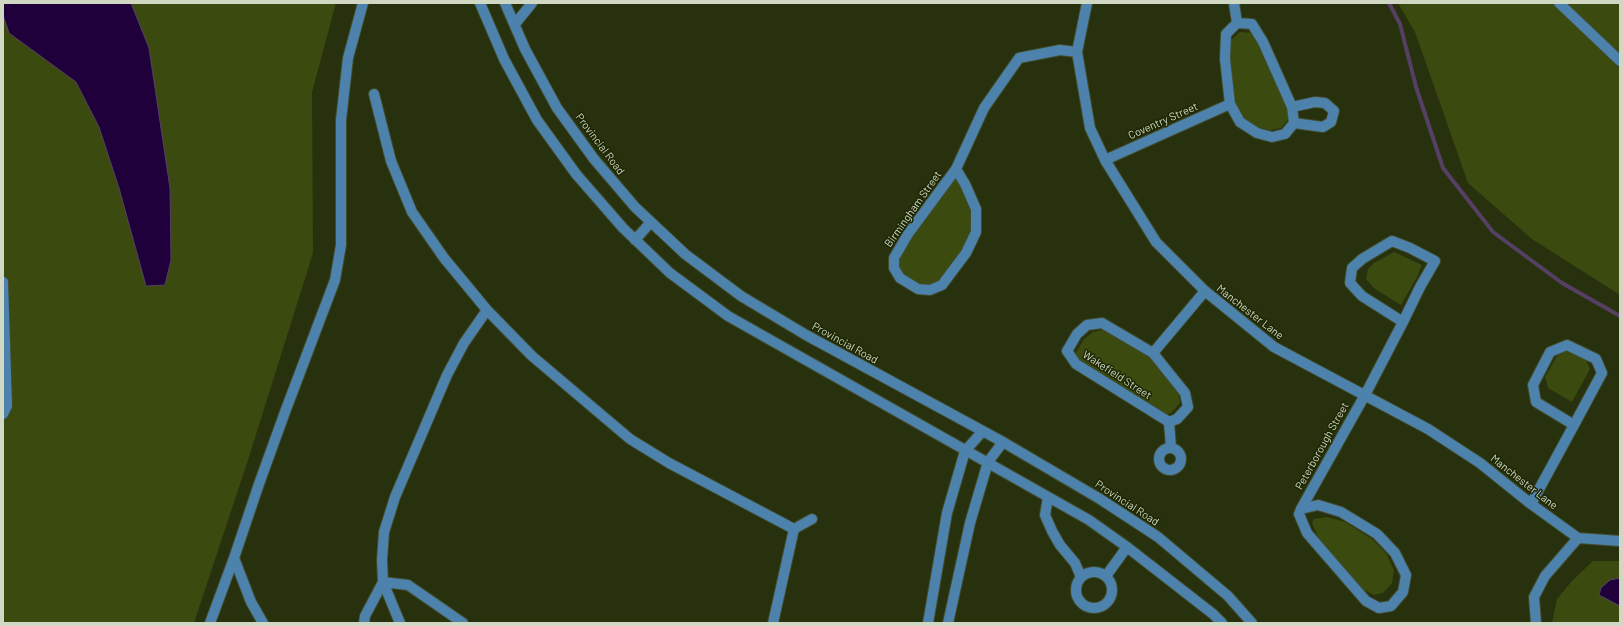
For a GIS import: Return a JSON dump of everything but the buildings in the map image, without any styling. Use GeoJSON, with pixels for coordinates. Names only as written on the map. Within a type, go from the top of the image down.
{"type":"FeatureCollection","features":[{"type":"Feature","properties":{"kind":"street"},"geometry":{"type":"LineString","coordinates":[[210,623],[264,470],[335,280],[341,245],[341,120],[348,58],[363,3]]}},
{"type":"Feature","properties":{"kind":"street"},"geometry":{"type":"LineString","coordinates":[[480,3],[504,59],[537,120],[576,174],[623,228],[670,273],[728,316],[1089,520],[1128,547],[1213,614],[1222,623]]}},
{"type":"Feature","properties":{"kind":"street","name":"Provincial Road"},"geometry":{"type":"LineString","coordinates":[[505,3],[525,49],[557,108],[594,159],[635,207],[685,254],[741,296],[806,335],[982,432],[1003,442],[1100,499],[1158,537],[1228,596],[1252,623]]}},
{"type":"Feature","properties":{"kind":"street"},"geometry":{"type":"LineString","coordinates":[[515,24],[532,3]]}},
{"type":"Feature","properties":{"kind":"street","name":"Manchester Lane"},"geometry":{"type":"LineString","coordinates":[[1087,3],[1077,52],[1090,128],[1105,160],[1156,242],[1205,291],[1274,347],[1428,429],[1480,463],[1531,504],[1578,538]]}},
{"type":"Feature","properties":{"kind":"street"},"geometry":{"type":"LineString","coordinates":[[1234,3],[1237,24]]}},
{"type":"Feature","properties":{"kind":"street"},"geometry":{"type":"LineString","coordinates":[[1559,3],[1620,61]]}},
{"type":"Feature","properties":{"kind":"street"},"geometry":{"type":"LineString","coordinates":[[1237,24],[1252,24],[1263,42],[1292,107],[1294,123],[1285,134],[1272,137],[1257,133],[1240,122],[1230,104],[1225,59],[1226,34],[1237,24]]}},
{"type":"Feature","properties":{"kind":"street","name":"Birmingham Street"},"geometry":{"type":"LineString","coordinates":[[956,169],[976,209],[976,232],[966,253],[942,284],[930,290],[918,288],[900,278],[894,268],[894,258],[908,234],[956,169],[984,108],[1019,58],[1060,50],[1077,52]]}},
{"type":"Feature","properties":{"kind":"street"},"geometry":{"type":"LineString","coordinates":[[374,94],[390,161],[412,212],[444,258],[487,310],[532,356],[630,439],[669,463],[794,529]]}},
{"type":"Feature","properties":{"kind":"street"},"geometry":{"type":"LineString","coordinates":[[1292,107],[1315,102],[1325,103],[1334,111],[1331,122],[1323,127],[1294,123]]}},
{"type":"Feature","properties":{"kind":"street","name":"Coventry Street"},"geometry":{"type":"LineString","coordinates":[[1105,160],[1230,104]]}},
{"type":"Feature","properties":{"kind":"street"},"geometry":{"type":"LineString","coordinates":[[635,240],[651,222]]}},
{"type":"Feature","properties":{"kind":"street","name":"Peterborough Street"},"geometry":{"type":"LineString","coordinates":[[1301,509],[1318,505],[1341,512],[1377,534],[1395,553],[1406,576],[1403,592],[1391,606],[1379,608],[1366,601],[1307,532],[1299,514],[1301,509],[1365,395],[1403,322],[1420,287],[1435,261],[1410,248],[1392,241],[1376,250],[1352,268],[1350,283],[1362,296],[1403,322]]}},
{"type":"Feature","properties":{"kind":"street"},"geometry":{"type":"LineString","coordinates":[[3,282],[7,406],[3,414]]}},
{"type":"Feature","properties":{"kind":"street"},"geometry":{"type":"LineString","coordinates":[[1153,353],[1205,291]]}},
{"type":"Feature","properties":{"kind":"street"},"geometry":{"type":"LineString","coordinates":[[400,623],[383,582],[382,560],[384,532],[395,497],[447,375],[464,343],[487,310]]}},
{"type":"Feature","properties":{"kind":"street","name":"Wakefield Street"},"geometry":{"type":"LineString","coordinates":[[1102,323],[1153,353],[1185,393],[1188,407],[1177,419],[1169,422],[1076,364],[1067,351],[1077,334],[1087,325],[1102,323]]}},
{"type":"Feature","properties":{"kind":"street"},"geometry":{"type":"LineString","coordinates":[[1531,504],[1574,425],[1602,373],[1596,359],[1567,344],[1550,352],[1533,385],[1536,402],[1574,425]]}},
{"type":"Feature","properties":{"kind":"street"},"geometry":{"type":"LineString","coordinates":[[1169,422],[1171,448]]}},
{"type":"Feature","properties":{"kind":"street"},"geometry":{"type":"LineString","coordinates":[[928,623],[947,513],[965,451],[982,432]]}},
{"type":"Feature","properties":{"kind":"street"},"geometry":{"type":"LineString","coordinates":[[948,623],[970,523],[988,462],[1003,442]]}},
{"type":"Feature","properties":{"kind":"street"},"geometry":{"type":"LineString","coordinates":[[1048,497],[1045,515],[1060,545],[1075,564],[1081,577]]}},
{"type":"Feature","properties":{"kind":"street"},"geometry":{"type":"LineString","coordinates":[[773,623],[794,529],[812,519]]}},
{"type":"Feature","properties":{"kind":"street"},"geometry":{"type":"LineString","coordinates":[[1536,623],[1534,597],[1545,576],[1578,538],[1620,541]]}},
{"type":"Feature","properties":{"kind":"street"},"geometry":{"type":"LineString","coordinates":[[1106,576],[1128,547]]}},
{"type":"Feature","properties":{"kind":"street"},"geometry":{"type":"LineString","coordinates":[[234,558],[251,602],[263,623]]}},
{"type":"Feature","properties":{"kind":"street"},"geometry":{"type":"LineString","coordinates":[[1096,572],[1106,576],[1112,587],[1112,593],[1106,603],[1095,608],[1084,604],[1079,600],[1076,588],[1081,577],[1085,574],[1096,572]]}},
{"type":"Feature","properties":{"kind":"street"},"geometry":{"type":"LineString","coordinates":[[364,623],[365,616],[383,582]]}},
{"type":"Feature","properties":{"kind":"street"},"geometry":{"type":"LineString","coordinates":[[383,582],[408,584],[463,623]]}},
{"type":"Feature","properties":{"kind":"green space"},"geometry":{"type":"Polygon","coordinates":[[[3,3],[336,3],[312,92],[313,253],[248,460],[194,623],[3,623],[3,3]]]}},
{"type":"Feature","properties":{"kind":"green space"},"geometry":{"type":"Polygon","coordinates":[[[1398,3],[1620,3],[1620,295],[1532,239],[1468,183],[1415,32],[1398,3]]]}},
{"type":"Feature","properties":{"kind":"green space"},"geometry":{"type":"Polygon","coordinates":[[[1240,32],[1253,33],[1262,48],[1287,104],[1289,118],[1281,128],[1270,130],[1257,127],[1242,118],[1234,102],[1229,63],[1230,41],[1240,32]]]}},
{"type":"Feature","properties":{"kind":"green space"},"geometry":{"type":"Polygon","coordinates":[[[956,169],[976,209],[976,232],[942,285],[918,289],[894,268],[908,234],[956,169]]]}},
{"type":"Feature","properties":{"kind":"green space"},"geometry":{"type":"Polygon","coordinates":[[[1394,252],[1422,265],[1401,305],[1374,288],[1366,279],[1368,269],[1374,263],[1394,252]]]}},
{"type":"Feature","properties":{"kind":"green space"},"geometry":{"type":"Polygon","coordinates":[[[1106,329],[1150,356],[1178,390],[1180,403],[1171,413],[1164,416],[1083,366],[1075,354],[1084,339],[1093,332],[1106,329]]]}},
{"type":"Feature","properties":{"kind":"green space"},"geometry":{"type":"Polygon","coordinates":[[[1567,351],[1586,360],[1590,369],[1572,402],[1548,388],[1545,377],[1557,356],[1567,351]]]}},
{"type":"Feature","properties":{"kind":"green space"},"geometry":{"type":"Polygon","coordinates":[[[1327,517],[1345,522],[1372,539],[1386,553],[1394,570],[1392,583],[1383,593],[1374,595],[1364,590],[1318,537],[1312,523],[1314,519],[1327,517]]]}},
{"type":"Feature","properties":{"kind":"green space"},"geometry":{"type":"Polygon","coordinates":[[[1593,561],[1620,561],[1620,623],[1552,623],[1557,599],[1572,581],[1593,561]]]}},
{"type":"Feature","properties":{"kind":"shaded area"},"geometry":{"type":"Polygon","coordinates":[[[3,3],[131,3],[149,48],[170,188],[171,260],[165,285],[146,286],[119,188],[99,127],[76,82],[9,33],[3,15],[3,3]]]}},
{"type":"Feature","properties":{"kind":"shaded area"},"geometry":{"type":"Polygon","coordinates":[[[1620,578],[1620,606],[1599,595],[1601,588],[1610,580],[1620,578]]]}},
{"type":"Feature","properties":{"kind":"waterway"},"geometry":{"type":"LineString","coordinates":[[1389,3],[1400,24],[1416,87],[1443,168],[1493,232],[1562,283],[1620,316]]}}]}
